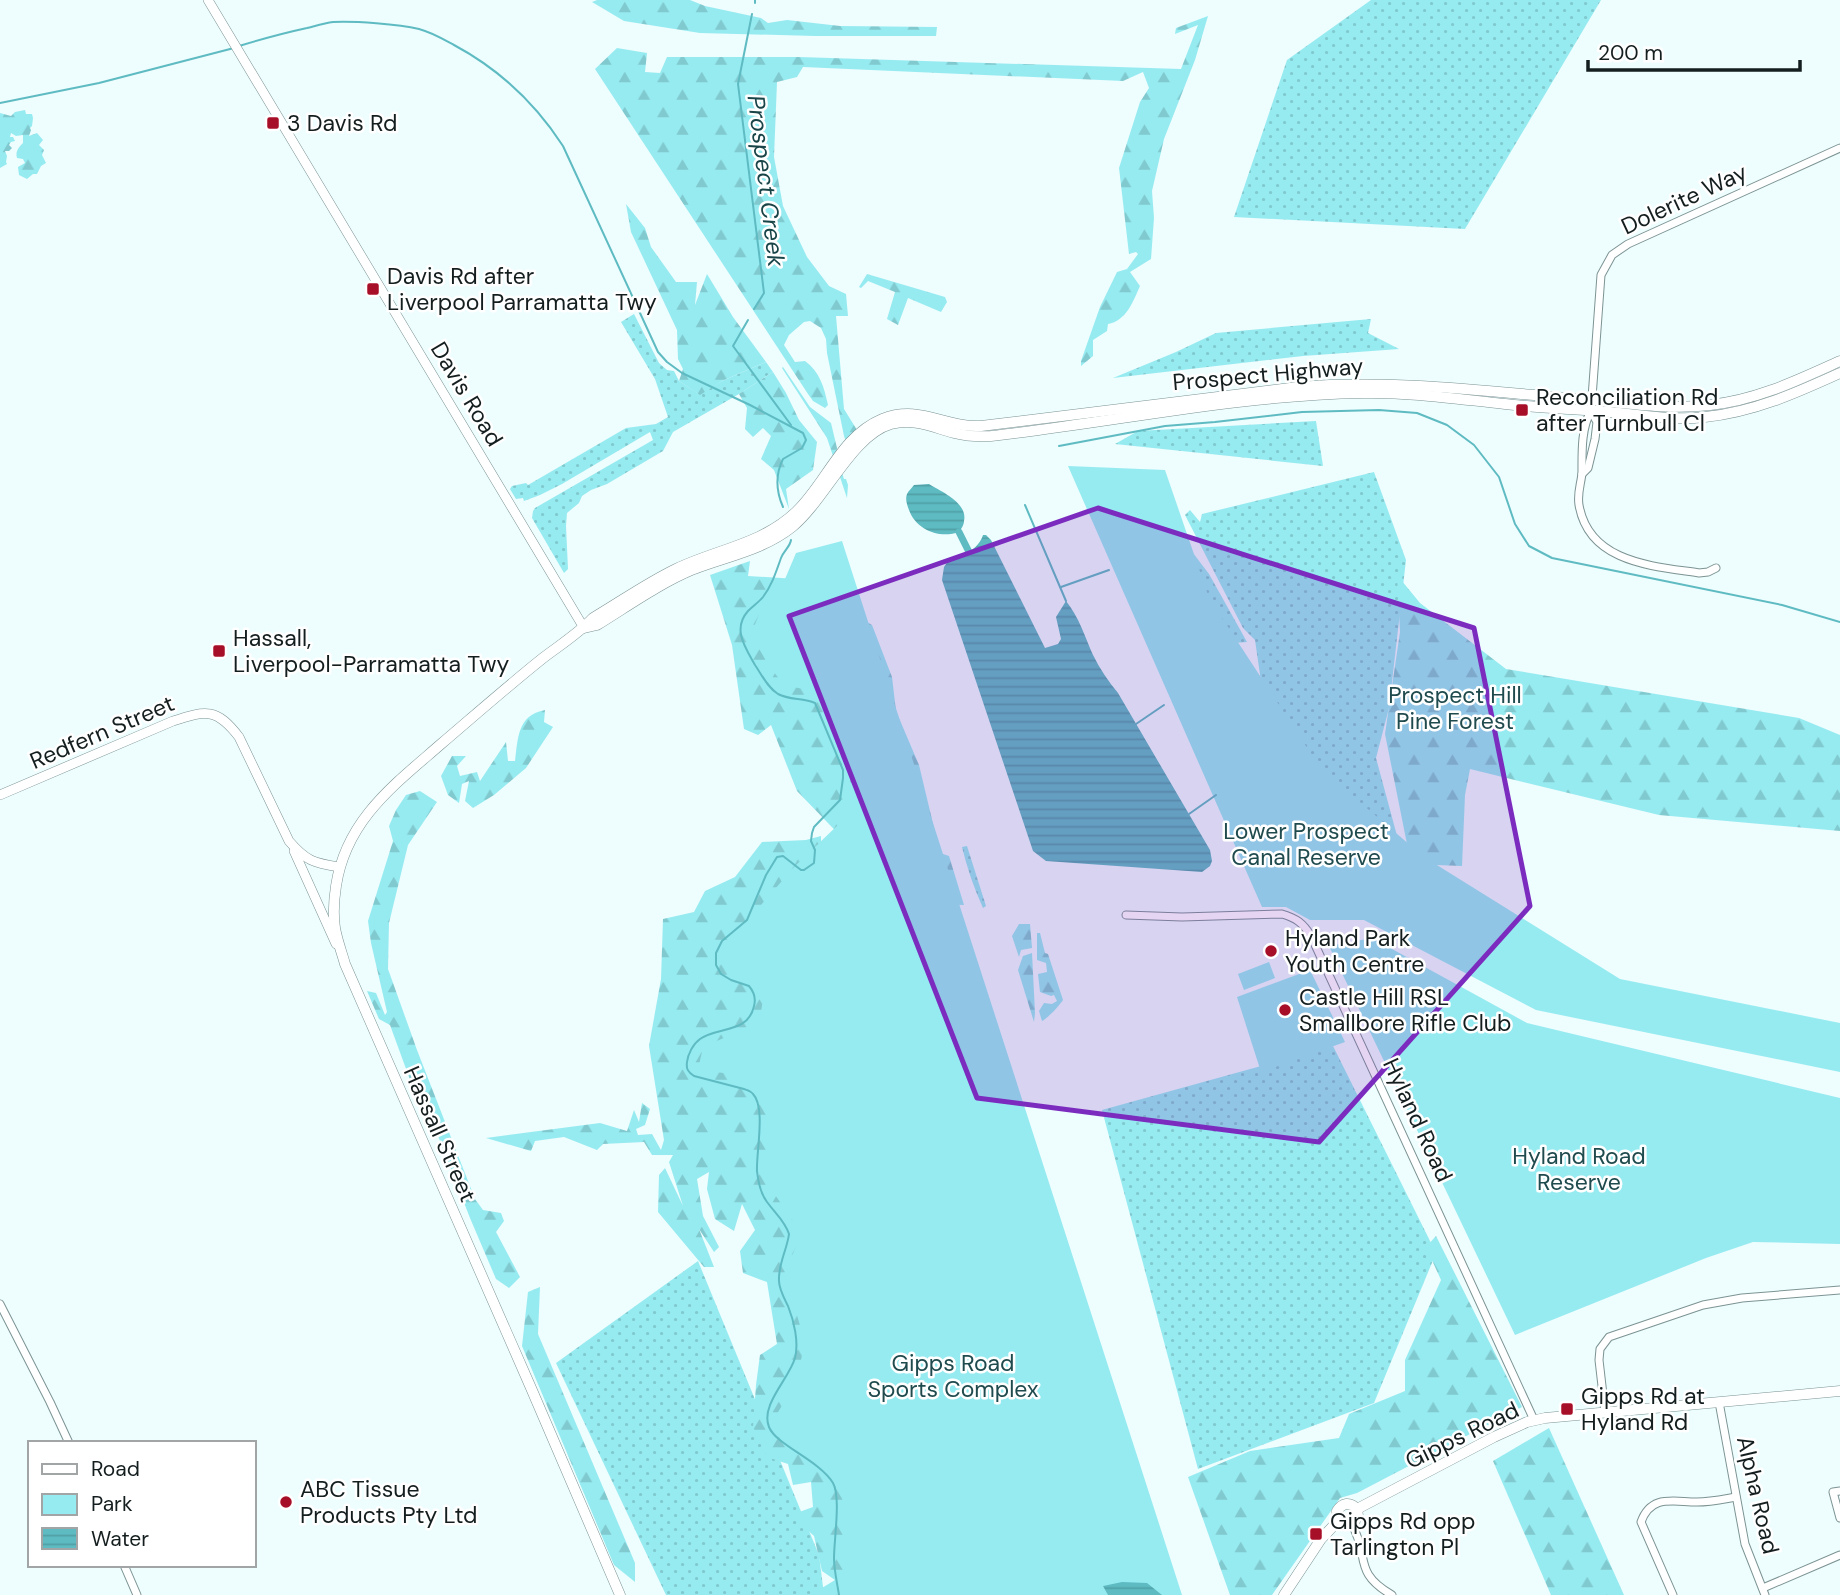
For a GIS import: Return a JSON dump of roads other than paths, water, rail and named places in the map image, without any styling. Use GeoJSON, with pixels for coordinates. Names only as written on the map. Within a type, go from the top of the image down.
{"type":"FeatureCollection","features":[{"type":"Feature","properties":{"kind":"main road","name":"Prospect Highway"},"geometry":{"type":"LineString","coordinates":[[584,628],[597,625],[682,575],[777,538],[839,465],[869,436],[886,426],[905,422],[927,424],[968,436],[991,436],[1241,402],[1339,393],[1406,393],[1507,404],[1672,407],[1718,404],[1770,391],[1840,361]]}},
{"type":"Feature","properties":{"kind":"main road","name":"Prospect Highway"},"geometry":{"type":"LineString","coordinates":[[1591,405],[1671,418],[1723,415],[1776,401],[1840,373]]}},
{"type":"Feature","properties":{"kind":"main road","name":"Hassall Street"},"geometry":{"type":"LineString","coordinates":[[584,628],[541,659],[395,784],[367,813],[356,828],[339,867],[334,897],[335,928],[345,964],[620,1595]]}},
{"type":"Feature","properties":{"kind":"main road","name":"Gipps Road"},"geometry":{"type":"LineString","coordinates":[[1357,1509],[1494,1437],[1534,1420],[1840,1391]]}},
{"type":"Feature","properties":{"kind":"main road"},"geometry":{"type":"LineString","coordinates":[[1350,1504],[1357,1509],[1359,1516],[1352,1525],[1343,1525],[1338,1521],[1337,1511],[1340,1506],[1350,1504]]}},
{"type":"Feature","properties":{"kind":"main road"},"geometry":{"type":"LineString","coordinates":[[1284,1595],[1321,1539],[1338,1521]]}},
{"type":"Feature","properties":{"kind":"street","name":"Davis Road"},"geometry":{"type":"LineString","coordinates":[[208,0],[584,628]]}},
{"type":"Feature","properties":{"kind":"street","name":"Dolerite Way"},"geometry":{"type":"LineString","coordinates":[[1716,568],[1699,573],[1624,559],[1606,549],[1585,524],[1579,508],[1578,492],[1582,474],[1588,468],[1597,422],[1591,405],[1601,275],[1612,255],[1628,244],[1840,148]]}},
{"type":"Feature","properties":{"kind":"street","name":"Redfern Street"},"geometry":{"type":"LineString","coordinates":[[0,795],[173,721],[194,714],[208,713],[229,723],[239,737],[289,841]]}},
{"type":"Feature","properties":{"kind":"street"},"geometry":{"type":"LineString","coordinates":[[289,841],[301,855],[316,863],[339,867]]}},
{"type":"Feature","properties":{"kind":"street"},"geometry":{"type":"LineString","coordinates":[[289,841],[345,964]]}},
{"type":"Feature","properties":{"kind":"street","name":"Hyland Road"},"geometry":{"type":"LineString","coordinates":[[1126,915],[1182,917],[1282,914],[1295,918],[1304,925],[1354,1027],[1534,1420]]}},
{"type":"Feature","properties":{"kind":"street"},"geometry":{"type":"LineString","coordinates":[[1605,1412],[1599,1360],[1600,1349],[1609,1337],[1703,1305],[1742,1298],[1840,1290]]}},
{"type":"Feature","properties":{"kind":"street"},"geometry":{"type":"LineString","coordinates":[[0,1304],[68,1441]]}},
{"type":"Feature","properties":{"kind":"street","name":"Alpha Road"},"geometry":{"type":"LineString","coordinates":[[1719,1402],[1745,1544],[1764,1591]]}},
{"type":"Feature","properties":{"kind":"street"},"geometry":{"type":"LineString","coordinates":[[1840,1491],[1833,1492],[1840,1518]]}},
{"type":"Feature","properties":{"kind":"street"},"geometry":{"type":"LineString","coordinates":[[1673,1595],[1641,1522],[1645,1512],[1652,1505],[1671,1500],[1700,1502],[1736,1497]]}},
{"type":"Feature","properties":{"kind":"street"},"geometry":{"type":"LineString","coordinates":[[1352,1525],[1369,1577],[1392,1595]]}},
{"type":"Feature","properties":{"kind":"street"},"geometry":{"type":"LineString","coordinates":[[1764,1591],[1840,1555]]}},
{"type":"Feature","properties":{"kind":"street"},"geometry":{"type":"LineString","coordinates":[[125,1567],[137,1595]]}},
{"type":"Feature","properties":{"kind":"water"},"geometry":{"type":"Polygon","coordinates":[[[929,484],[953,499],[962,509],[964,522],[959,532],[944,534],[930,531],[912,517],[907,504],[907,494],[914,485],[929,484]]]}},
{"type":"Feature","properties":{"kind":"water"},"geometry":{"type":"Polygon","coordinates":[[[983,535],[991,540],[1045,648],[1058,644],[1061,639],[1056,617],[1066,601],[1071,607],[1098,665],[1118,693],[1210,850],[1212,861],[1202,872],[1046,861],[1033,851],[942,580],[948,561],[969,552],[978,545],[983,535]]]}},
{"type":"Feature","properties":{"kind":"water"},"geometry":{"type":"Polygon","coordinates":[[[1122,1582],[1147,1583],[1162,1595],[1108,1595],[1103,1586],[1122,1582]]]}},
{"type":"Feature","properties":{"kind":"waterway","name":"Prospect Creek"},"geometry":{"type":"LineString","coordinates":[[752,14],[738,84],[764,293],[754,309]]}},
{"type":"Feature","properties":{"kind":"waterway"},"geometry":{"type":"LineString","coordinates":[[239,46],[333,22],[388,24],[432,34],[470,54],[501,76],[528,101],[563,146],[658,352],[682,373],[803,433],[806,440],[802,448],[783,459],[779,471],[778,489],[783,507]]}},
{"type":"Feature","properties":{"kind":"waterway"},"geometry":{"type":"LineString","coordinates":[[0,103],[99,83],[234,48]]}},
{"type":"Feature","properties":{"kind":"waterway","name":"Prospect Creek"},"geometry":{"type":"LineString","coordinates":[[748,320],[733,346],[791,425]]}},
{"type":"Feature","properties":{"kind":"waterway"},"geometry":{"type":"LineString","coordinates":[[1059,446],[1165,426],[1302,412],[1379,410],[1417,413],[1447,425],[1474,445],[1499,477],[1515,524],[1529,546],[1552,558],[1782,605],[1840,622]]}},
{"type":"Feature","properties":{"kind":"waterway"},"geometry":{"type":"LineString","coordinates":[[1025,505],[1066,601]]}},
{"type":"Feature","properties":{"kind":"waterway"},"geometry":{"type":"LineString","coordinates":[[959,532],[969,552]]}},
{"type":"Feature","properties":{"kind":"waterway","name":"Prospect Creek"},"geometry":{"type":"LineString","coordinates":[[791,540],[766,592],[743,618],[742,638],[747,652],[774,691],[787,697],[815,703],[843,770],[840,800],[814,827],[811,841],[815,850],[814,863],[801,870],[783,856],[777,857],[766,875],[747,920],[722,941],[716,953],[716,965],[721,974],[749,986],[754,996],[754,1006],[746,1021],[697,1041],[690,1053],[687,1067],[694,1076],[748,1090],[757,1100],[760,1119],[757,1175],[765,1199],[789,1234],[779,1281],[792,1318],[796,1345],[792,1366],[772,1401],[767,1419],[773,1434],[818,1467],[833,1483],[837,1508],[834,1563],[839,1595]]}},
{"type":"Feature","properties":{"kind":"waterway"},"geometry":{"type":"LineString","coordinates":[[1061,587],[1109,570]]}},
{"type":"Feature","properties":{"kind":"waterway"},"geometry":{"type":"LineString","coordinates":[[1136,724],[1164,705]]}},
{"type":"Feature","properties":{"kind":"waterway"},"geometry":{"type":"LineString","coordinates":[[1189,814],[1216,795]]}},
{"type":"Feature","properties":{"kind":"place","name":"3 Davis Rd"},"geometry":{"type":"Point","coordinates":[273,123]}},
{"type":"Feature","properties":{"kind":"place","name":"Davis Rd after Liverpool Parramatta Twy"},"geometry":{"type":"Point","coordinates":[373,289]}},
{"type":"Feature","properties":{"kind":"place","name":"Reconciliation Rd after Turnbull Cl"},"geometry":{"type":"Point","coordinates":[1522,410]}},
{"type":"Feature","properties":{"kind":"place","name":"Hassall, Liverpool-Parramatta Twy"},"geometry":{"type":"Point","coordinates":[219,651]}},
{"type":"Feature","properties":{"kind":"place","name":"Hyland Park Youth Centre"},"geometry":{"type":"Point","coordinates":[1271,951]}},
{"type":"Feature","properties":{"kind":"place","name":"Castle Hill RSL Smallbore Rifle Club"},"geometry":{"type":"Point","coordinates":[1285,1010]}},
{"type":"Feature","properties":{"kind":"place","name":"Gipps Rd at Hyland Rd"},"geometry":{"type":"Point","coordinates":[1567,1409]}},
{"type":"Feature","properties":{"kind":"place","name":"ABC Tissue Products Pty Ltd"},"geometry":{"type":"Point","coordinates":[286,1502]}},
{"type":"Feature","properties":{"kind":"place","name":"Gipps Rd opp Tarlington Pl"},"geometry":{"type":"Point","coordinates":[1316,1534]}},
{"type":"Feature","properties":{"kind":"park label","name":"Prospect Hill Pine Forest"},"geometry":{"type":"Point","coordinates":[1455,708]}},
{"type":"Feature","properties":{"kind":"park label","name":"Lower Prospect Canal Reserve"},"geometry":{"type":"Point","coordinates":[1306,844]}},
{"type":"Feature","properties":{"kind":"park label","name":"Hyland Road Reserve"},"geometry":{"type":"Point","coordinates":[1579,1169]}},
{"type":"Feature","properties":{"kind":"park label","name":"Gipps Road Sports Complex"},"geometry":{"type":"Point","coordinates":[953,1376]}}]}
